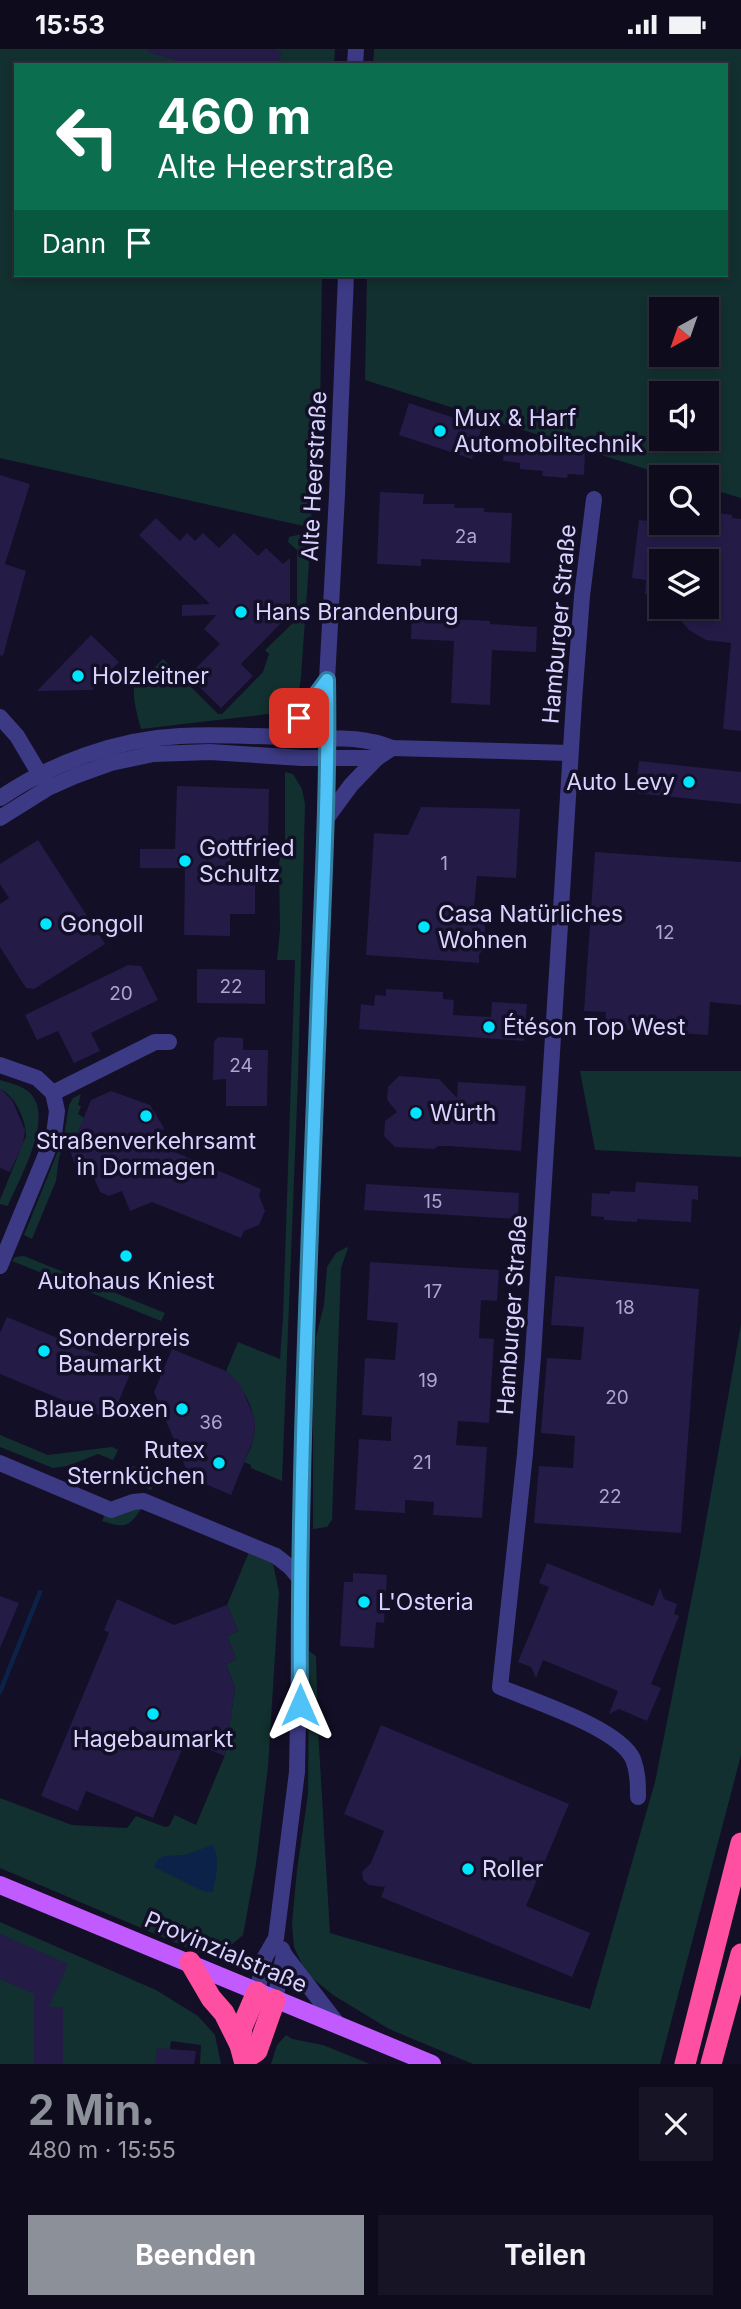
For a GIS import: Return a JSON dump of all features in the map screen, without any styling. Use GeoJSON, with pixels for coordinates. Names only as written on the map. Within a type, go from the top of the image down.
{"type":"FeatureCollection","features":[{"type":"Feature","properties":{"kind":"highway"},"geometry":{"type":"LineString","coordinates":[[685,2064],[741,1843]]}},
{"type":"Feature","properties":{"kind":"highway"},"geometry":{"type":"LineString","coordinates":[[711,2064],[741,1954]]}},
{"type":"Feature","properties":{"kind":"highway"},"geometry":{"type":"LineString","coordinates":[[190,1962],[211,1998],[224,2013],[243,2056]]}},
{"type":"Feature","properties":{"kind":"highway"},"geometry":{"type":"LineString","coordinates":[[243,2056],[242,2027],[266,1996]]}},
{"type":"Feature","properties":{"kind":"main road","name":"Provinzialstraße"},"geometry":{"type":"LineString","coordinates":[[0,1885],[432,2064]]}},
{"type":"Feature","properties":{"kind":"street","name":"Alte Heerstraße"},"geometry":{"type":"LineString","coordinates":[[266,1996],[265,1957],[276,1938],[297,1772],[304,1388],[326,819],[327,680],[346,277]]}},
{"type":"Feature","properties":{"kind":"street","name":"Hamburger Straße"},"geometry":{"type":"LineString","coordinates":[[593,499],[582,596],[570,753],[533,1356],[500,1687],[597,1727],[614,1737],[633,1758],[638,1776],[639,1797]]}},
{"type":"Feature","properties":{"kind":"street"},"geometry":{"type":"LineString","coordinates":[[273,736],[292,726],[327,680]]}},
{"type":"Feature","properties":{"kind":"street"},"geometry":{"type":"LineString","coordinates":[[0,717],[17,736],[44,781]]}},
{"type":"Feature","properties":{"kind":"street","name":"Hamburger Straße"},"geometry":{"type":"LineString","coordinates":[[44,781],[105,750],[179,736],[327,737],[373,741],[392,748],[570,753]]}},
{"type":"Feature","properties":{"kind":"street"},"geometry":{"type":"LineString","coordinates":[[326,819],[351,785],[377,758],[392,748]]}},
{"type":"Feature","properties":{"kind":"street"},"geometry":{"type":"LineString","coordinates":[[0,798],[44,781],[153,754],[210,752],[302,758],[377,758]]}},
{"type":"Feature","properties":{"kind":"street"},"geometry":{"type":"LineString","coordinates":[[0,818],[44,781]]}},
{"type":"Feature","properties":{"kind":"street"},"geometry":{"type":"LineString","coordinates":[[53,1093],[155,1042],[169,1042]]}},
{"type":"Feature","properties":{"kind":"street"},"geometry":{"type":"LineString","coordinates":[[0,1065],[37,1078],[53,1093],[57,1111],[54,1135],[0,1266]]}},
{"type":"Feature","properties":{"kind":"street"},"geometry":{"type":"LineString","coordinates":[[0,1463],[111,1510],[143,1500],[276,1556],[300,1579]]}},
{"type":"Feature","properties":{"kind":"street"},"geometry":{"type":"LineString","coordinates":[[276,1938],[284,1954],[340,2027]]}},
{"type":"Feature","properties":{"kind":"street"},"geometry":{"type":"LineString","coordinates":[[266,1996],[284,1954]]}},
{"type":"Feature","properties":{"kind":"green space"},"geometry":{"type":"Polygon","coordinates":[[[0,49],[335,49],[334,63],[14,63],[14,277],[322,277],[319,488],[308,527],[0,458],[0,49]]]}},
{"type":"Feature","properties":{"kind":"green space"},"geometry":{"type":"Polygon","coordinates":[[[374,49],[741,49],[741,498],[719,492],[719,465],[649,465],[649,470],[365,380],[367,277],[728,277],[728,63],[373,63],[374,49]]]}},
{"type":"Feature","properties":{"kind":"green space"},"geometry":{"type":"Polygon","coordinates":[[[314,531],[309,563],[300,686],[291,702],[268,714],[141,729],[134,690],[140,667],[148,674],[163,659],[218,714],[222,714],[263,672],[269,654],[265,650],[297,619],[297,550],[288,542],[289,537],[314,531]]]}},
{"type":"Feature","properties":{"kind":"green space"},"geometry":{"type":"Polygon","coordinates":[[[285,772],[293,774],[302,789],[305,804],[298,1079],[282,1481],[251,1468],[251,1465],[244,1462],[253,1439],[254,1418],[248,1400],[226,1371],[238,1342],[280,1359],[295,960],[277,960],[280,930],[279,864],[281,854],[285,853],[285,772]]]}},
{"type":"Feature","properties":{"kind":"green space"},"geometry":{"type":"Polygon","coordinates":[[[580,1071],[741,1071],[741,1157],[595,1150],[580,1071]]]}},
{"type":"Feature","properties":{"kind":"green space"},"geometry":{"type":"Polygon","coordinates":[[[0,1080],[30,1093],[37,1104],[39,1117],[32,1149],[8,1206],[0,1204],[0,1200],[26,1136],[19,1109],[0,1089],[0,1080]]]}},
{"type":"Feature","properties":{"kind":"green space"},"geometry":{"type":"Polygon","coordinates":[[[81,1094],[78,1114],[84,1118],[70,1151],[63,1149],[59,1157],[56,1181],[32,1239],[24,1235],[64,1136],[69,1105],[73,1098],[81,1094]]]}},
{"type":"Feature","properties":{"kind":"green space"},"geometry":{"type":"Polygon","coordinates":[[[347,1247],[341,1268],[332,1520],[327,1527],[313,1529],[316,1337],[324,1305],[327,1267],[336,1253],[347,1247]]]}},
{"type":"Feature","properties":{"kind":"green space"},"geometry":{"type":"Polygon","coordinates":[[[24,1256],[165,1313],[161,1321],[12,1261],[15,1257],[24,1256]]]}},
{"type":"Feature","properties":{"kind":"green space"},"geometry":{"type":"Polygon","coordinates":[[[741,1324],[741,1755],[660,2064],[473,2064],[389,2029],[333,1995],[306,1973],[294,1947],[292,1923],[308,1794],[309,1651],[316,1656],[330,1933],[590,2009],[655,1782],[699,1561],[741,1324]]]}},
{"type":"Feature","properties":{"kind":"green space"},"geometry":{"type":"Polygon","coordinates":[[[0,1435],[48,1455],[112,1447],[118,1450],[113,1460],[98,1454],[68,1466],[53,1468],[0,1447],[0,1435]]]}},
{"type":"Feature","properties":{"kind":"green space"},"geometry":{"type":"Polygon","coordinates":[[[130,1465],[157,1475],[151,1490],[125,1477],[130,1465]]]}},
{"type":"Feature","properties":{"kind":"green space"},"geometry":{"type":"Polygon","coordinates":[[[138,1505],[272,1559],[279,1592],[268,1767],[256,1864],[243,1935],[214,1959],[0,1868],[0,1798],[72,1825],[127,1828],[136,1816],[165,1827],[169,1826],[175,1815],[196,1825],[225,1755],[235,1688],[226,1664],[236,1659],[227,1636],[238,1631],[227,1605],[249,1552],[141,1509],[133,1520],[125,1525],[102,1521],[105,1514],[138,1505]]]}},
{"type":"Feature","properties":{"kind":"green space"},"geometry":{"type":"Polygon","coordinates":[[[0,1922],[156,1990],[198,2016],[215,2035],[221,2064],[200,2064],[201,2045],[171,2041],[168,2064],[0,2064],[0,1922]]]}},
{"type":"Feature","properties":{"kind":"green space"},"geometry":{"type":"Polygon","coordinates":[[[286,2035],[292,2039],[323,2045],[370,2064],[271,2064],[277,2045],[286,2035]]]}},
{"type":"Feature","properties":{"kind":"water"},"geometry":{"type":"Polygon","coordinates":[[[213,1845],[217,1861],[213,1892],[203,1891],[154,1867],[157,1860],[164,1856],[184,1855],[213,1845]]]}},
{"type":"Feature","properties":{"kind":"building"},"geometry":{"type":"Polygon","coordinates":[[[148,49],[273,49],[282,52],[279,63],[184,63],[148,52],[148,49]]]}},
{"type":"Feature","properties":{"kind":"building","name":"Mux & Harf Automobiltechnik"},"geometry":{"type":"Polygon","coordinates":[[[409,403],[482,427],[472,459],[399,435],[409,403]]]}},
{"type":"Feature","properties":{"kind":"building"},"geometry":{"type":"Polygon","coordinates":[[[505,439],[522,440],[522,450],[544,452],[544,446],[569,447],[568,451],[585,453],[584,475],[568,474],[567,478],[542,476],[543,471],[520,469],[520,463],[503,461],[505,439]]]}},
{"type":"Feature","properties":{"kind":"building"},"geometry":{"type":"Polygon","coordinates":[[[0,475],[30,484],[5,564],[26,571],[3,656],[0,655],[0,475]]]}},
{"type":"Feature","properties":{"kind":"building"},"geometry":{"type":"Polygon","coordinates":[[[380,492],[424,494],[423,504],[455,504],[454,508],[484,508],[484,512],[512,513],[510,563],[421,559],[421,566],[377,564],[380,492]]]}},
{"type":"Feature","properties":{"kind":"building"},"geometry":{"type":"Polygon","coordinates":[[[719,513],[741,519],[741,731],[723,729],[731,643],[706,640],[689,630],[680,619],[719,619],[719,549],[649,549],[649,594],[645,594],[646,580],[632,578],[639,520],[649,521],[649,535],[719,535],[719,513]]]}},
{"type":"Feature","properties":{"kind":"building","name":"Hans Brandenburg"},"geometry":{"type":"Polygon","coordinates":[[[156,518],[180,541],[187,533],[195,541],[203,533],[219,548],[234,533],[258,556],[266,548],[283,564],[290,558],[290,614],[241,664],[253,676],[221,708],[188,676],[220,644],[204,629],[216,615],[182,616],[182,605],[210,604],[139,535],[156,518]]]}},
{"type":"Feature","properties":{"kind":"building"},"geometry":{"type":"Polygon","coordinates":[[[412,614],[426,614],[426,618],[490,621],[490,624],[537,627],[536,652],[492,650],[490,705],[451,703],[454,641],[411,639],[412,614]]]}},
{"type":"Feature","properties":{"kind":"building","name":"Holzleitner"},"geometry":{"type":"Polygon","coordinates":[[[91,635],[119,662],[92,690],[37,691],[91,635]]]}},
{"type":"Feature","properties":{"kind":"building","name":"Auto Levy"},"geometry":{"type":"Polygon","coordinates":[[[639,761],[741,772],[741,804],[635,793],[639,761]]]}},
{"type":"Feature","properties":{"kind":"building","name":"Gottfried Schultz"},"geometry":{"type":"Polygon","coordinates":[[[177,786],[269,789],[268,841],[231,840],[230,869],[255,869],[255,914],[230,914],[230,936],[184,935],[185,868],[140,868],[140,849],[175,849],[177,786]]]}},
{"type":"Feature","properties":{"kind":"building"},"geometry":{"type":"Polygon","coordinates":[[[421,807],[520,809],[516,878],[477,876],[474,907],[486,910],[484,950],[479,954],[479,963],[366,955],[374,833],[408,835],[421,807]]]}},
{"type":"Feature","properties":{"kind":"building","name":"Gongoll"},"geometry":{"type":"Polygon","coordinates":[[[38,840],[105,944],[34,989],[26,988],[0,947],[0,904],[9,898],[0,884],[0,864],[38,840]]]}},
{"type":"Feature","properties":{"kind":"building"},"geometry":{"type":"Polygon","coordinates":[[[595,852],[741,862],[741,1005],[710,1002],[708,1035],[605,1028],[606,1012],[584,1011],[595,852]]]}},
{"type":"Feature","properties":{"kind":"building"},"geometry":{"type":"Polygon","coordinates":[[[128,965],[141,966],[158,1000],[91,1033],[100,1051],[74,1063],[58,1031],[37,1040],[25,1015],[128,965]]]}},
{"type":"Feature","properties":{"kind":"building"},"geometry":{"type":"Polygon","coordinates":[[[197,969],[265,970],[265,1004],[197,1003],[197,969]]]}},
{"type":"Feature","properties":{"kind":"building"},"geometry":{"type":"Polygon","coordinates":[[[386,989],[443,992],[443,999],[454,1000],[453,1015],[491,1017],[492,1002],[527,1004],[524,1041],[359,1029],[361,1004],[374,1006],[375,995],[386,996],[386,989]]]}},
{"type":"Feature","properties":{"kind":"building"},"geometry":{"type":"Polygon","coordinates":[[[218,1037],[243,1038],[243,1050],[268,1050],[267,1106],[226,1106],[226,1079],[213,1080],[214,1042],[218,1037]]]}},
{"type":"Feature","properties":{"kind":"building"},"geometry":{"type":"Polygon","coordinates":[[[399,1076],[439,1079],[457,1098],[458,1082],[526,1086],[521,1151],[448,1146],[434,1149],[395,1147],[384,1136],[385,1121],[397,1112],[387,1100],[388,1087],[399,1076]]]}},
{"type":"Feature","properties":{"kind":"building"},"geometry":{"type":"Polygon","coordinates":[[[0,1088],[12,1100],[25,1130],[23,1144],[10,1172],[0,1168],[0,1088]]]}},
{"type":"Feature","properties":{"kind":"building"},"geometry":{"type":"Polygon","coordinates":[[[111,1091],[150,1105],[164,1128],[156,1144],[261,1189],[259,1195],[265,1211],[259,1225],[244,1231],[241,1238],[152,1202],[130,1211],[122,1191],[109,1196],[100,1192],[94,1178],[78,1172],[70,1151],[91,1100],[111,1091]]]}},
{"type":"Feature","properties":{"kind":"building"},"geometry":{"type":"Polygon","coordinates":[[[636,1182],[698,1186],[698,1200],[692,1199],[691,1222],[637,1219],[637,1222],[604,1220],[604,1217],[591,1216],[592,1193],[635,1192],[636,1182]]]}},
{"type":"Feature","properties":{"kind":"building"},"geometry":{"type":"Polygon","coordinates":[[[366,1184],[519,1193],[518,1219],[364,1210],[366,1184]]]}},
{"type":"Feature","properties":{"kind":"building"},"geometry":{"type":"Polygon","coordinates":[[[370,1262],[499,1270],[497,1301],[481,1300],[479,1338],[494,1339],[489,1423],[458,1421],[456,1445],[487,1447],[482,1518],[433,1515],[434,1502],[405,1500],[405,1513],[355,1510],[359,1439],[391,1441],[392,1417],[362,1415],[365,1358],[395,1360],[398,1323],[367,1320],[370,1262]]]}},
{"type":"Feature","properties":{"kind":"building"},"geometry":{"type":"Polygon","coordinates":[[[555,1276],[699,1289],[681,1533],[534,1523],[539,1466],[573,1468],[575,1436],[541,1433],[547,1358],[581,1360],[584,1327],[551,1325],[555,1276]]]}},
{"type":"Feature","properties":{"kind":"building","name":"Sonderpreis Baumarkt"},"geometry":{"type":"Polygon","coordinates":[[[7,1317],[132,1369],[111,1420],[0,1374],[0,1333],[7,1317]]]}},
{"type":"Feature","properties":{"kind":"building"},"geometry":{"type":"Polygon","coordinates":[[[172,1349],[226,1371],[240,1384],[255,1419],[254,1438],[231,1495],[185,1475],[187,1471],[154,1392],[172,1349]]]}},
{"type":"Feature","properties":{"kind":"building"},"geometry":{"type":"Polygon","coordinates":[[[547,1563],[653,1606],[660,1588],[664,1599],[677,1604],[674,1614],[679,1616],[651,1684],[661,1688],[647,1721],[619,1709],[609,1714],[618,1691],[543,1660],[536,1678],[531,1667],[518,1662],[549,1587],[539,1583],[547,1563]]]}},
{"type":"Feature","properties":{"kind":"building","name":"L'Osteria"},"geometry":{"type":"Polygon","coordinates":[[[353,1573],[387,1575],[384,1623],[376,1622],[374,1648],[340,1646],[344,1582],[353,1582],[353,1573]]]}},
{"type":"Feature","properties":{"kind":"building"},"geometry":{"type":"Polygon","coordinates":[[[0,1596],[19,1603],[0,1648],[0,1596]]]}},
{"type":"Feature","properties":{"kind":"building","name":"Hagebaumarkt"},"geometry":{"type":"Polygon","coordinates":[[[117,1599],[174,1625],[227,1605],[238,1631],[227,1636],[236,1659],[226,1664],[235,1688],[225,1756],[186,1740],[153,1818],[86,1791],[78,1811],[41,1796],[109,1633],[104,1630],[117,1599]]]}},
{"type":"Feature","properties":{"kind":"building","name":"Roller"},"geometry":{"type":"Polygon","coordinates":[[[381,1725],[569,1804],[526,1906],[590,1933],[572,1977],[381,1897],[385,1887],[369,1885],[363,1880],[362,1872],[371,1863],[384,1831],[344,1814],[381,1725]]]}},
{"type":"Feature","properties":{"kind":"building"},"geometry":{"type":"Polygon","coordinates":[[[0,1934],[68,1964],[49,2007],[63,2007],[63,2064],[34,2064],[34,1994],[0,1979],[0,1934]]]}},
{"type":"Feature","properties":{"kind":"building"},"geometry":{"type":"Polygon","coordinates":[[[157,2048],[196,2051],[194,2064],[155,2064],[157,2048]]]}},
{"type":"Feature","properties":{"kind":"waterway"},"geometry":{"type":"LineString","coordinates":[[0,1692],[40,1592]]}},
{"type":"Feature","properties":{"kind":"place","name":"Mux & Harf Automobiltechnik"},"geometry":{"type":"Point","coordinates":[440,431]}},
{"type":"Feature","properties":{"kind":"place","name":"Hans Brandenburg"},"geometry":{"type":"Point","coordinates":[241,612]}},
{"type":"Feature","properties":{"kind":"place","name":"Holzleitner"},"geometry":{"type":"Point","coordinates":[78,676]}},
{"type":"Feature","properties":{"kind":"place","name":"Auto Levy"},"geometry":{"type":"Point","coordinates":[689,782]}},
{"type":"Feature","properties":{"kind":"place","name":"Gottfried Schultz"},"geometry":{"type":"Point","coordinates":[185,861]}},
{"type":"Feature","properties":{"kind":"place","name":"Gongoll"},"geometry":{"type":"Point","coordinates":[46,924]}},
{"type":"Feature","properties":{"kind":"place","name":"Casa Natürliches Wohnen"},"geometry":{"type":"Point","coordinates":[424,927]}},
{"type":"Feature","properties":{"kind":"place","name":"Étéson Top West"},"geometry":{"type":"Point","coordinates":[489,1027]}},
{"type":"Feature","properties":{"kind":"place","name":"Würth"},"geometry":{"type":"Point","coordinates":[416,1113]}},
{"type":"Feature","properties":{"kind":"place","name":"Straßenverkehrsamt in Dormagen"},"geometry":{"type":"Point","coordinates":[146,1116]}},
{"type":"Feature","properties":{"kind":"place","name":"Autohaus Kniest"},"geometry":{"type":"Point","coordinates":[126,1256]}},
{"type":"Feature","properties":{"kind":"place","name":"Sonderpreis Baumarkt"},"geometry":{"type":"Point","coordinates":[44,1351]}},
{"type":"Feature","properties":{"kind":"place","name":"Blaue Boxen"},"geometry":{"type":"Point","coordinates":[182,1409]}},
{"type":"Feature","properties":{"kind":"place","name":"Rutex Sternküchen"},"geometry":{"type":"Point","coordinates":[219,1463]}},
{"type":"Feature","properties":{"kind":"place","name":"L'Osteria"},"geometry":{"type":"Point","coordinates":[364,1602]}},
{"type":"Feature","properties":{"kind":"place","name":"Hagebaumarkt"},"geometry":{"type":"Point","coordinates":[153,1714]}},
{"type":"Feature","properties":{"kind":"place","name":"Roller"},"geometry":{"type":"Point","coordinates":[468,1869]}},
{"type":"Feature","properties":{"kind":"route"},"geometry":{"type":"LineString","coordinates":[[299,718],[327,680],[326,819],[303,1427],[300,1705]]}}]}
